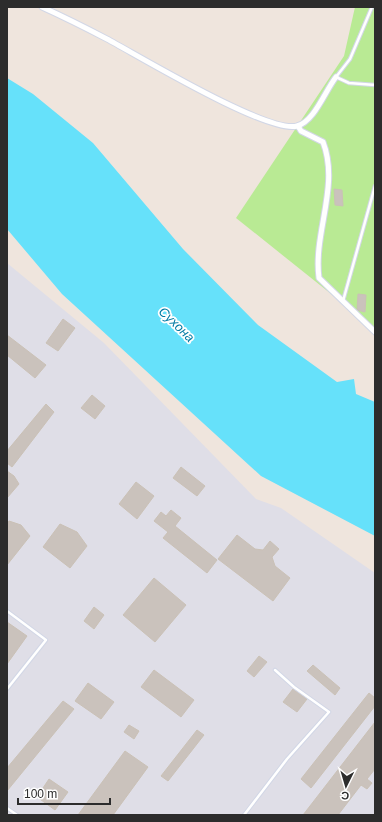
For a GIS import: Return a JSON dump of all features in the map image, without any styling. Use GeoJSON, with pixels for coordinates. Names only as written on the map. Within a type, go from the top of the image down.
{"type":"FeatureCollection","features":[{"type":"Feature","properties":{"kind":"street"},"geometry":{"type":"LineString","coordinates":[[42,7],[109,40],[215,98],[279,125],[292,127],[298,126],[312,114],[336,77]]}},
{"type":"Feature","properties":{"kind":"street"},"geometry":{"type":"LineString","coordinates":[[298,126],[301,131],[323,142],[329,162],[327,203],[317,266],[319,278],[375,332]]}},
{"type":"Feature","properties":{"kind":"lane"},"geometry":{"type":"LineString","coordinates":[[372,7],[350,59],[336,77],[349,82],[375,85]]}},
{"type":"Feature","properties":{"kind":"lane"},"geometry":{"type":"LineString","coordinates":[[343,301],[375,186]]}},
{"type":"Feature","properties":{"kind":"lane"},"geometry":{"type":"LineString","coordinates":[[7,611],[46,640],[7,689]]}},
{"type":"Feature","properties":{"kind":"lane"},"geometry":{"type":"LineString","coordinates":[[244,815],[287,759],[329,712],[294,687],[275,670]]}},
{"type":"Feature","properties":{"kind":"lane"},"geometry":{"type":"LineString","coordinates":[[7,808],[17,815]]}},
{"type":"Feature","properties":{"kind":"shaded area"},"geometry":{"type":"Polygon","coordinates":[[[7,263],[104,343],[256,499],[281,508],[375,573],[375,815],[7,815],[7,263]]]}},
{"type":"Feature","properties":{"kind":"green space"},"geometry":{"type":"Polygon","coordinates":[[[355,7],[375,7],[375,329],[236,218],[344,56],[355,7]]]}},
{"type":"Feature","properties":{"kind":"water","name":"Сухона"},"geometry":{"type":"Polygon","coordinates":[[[7,78],[33,94],[93,143],[183,249],[258,325],[337,382],[354,379],[356,394],[375,402],[375,536],[261,476],[62,294],[7,229],[7,78]]]}},
{"type":"Feature","properties":{"kind":"building"},"geometry":{"type":"Polygon","coordinates":[[[334,189],[342,190],[343,206],[335,205],[334,189]]]}},
{"type":"Feature","properties":{"kind":"building"},"geometry":{"type":"Polygon","coordinates":[[[358,294],[366,295],[365,312],[357,310],[358,294]]]}},
{"type":"Feature","properties":{"kind":"building"},"geometry":{"type":"Polygon","coordinates":[[[63,319],[75,328],[58,351],[46,343],[63,319]]]}},
{"type":"Feature","properties":{"kind":"building"},"geometry":{"type":"Polygon","coordinates":[[[7,335],[46,365],[35,378],[7,355],[7,335]]]}},
{"type":"Feature","properties":{"kind":"building"},"geometry":{"type":"Polygon","coordinates":[[[92,395],[105,406],[95,419],[81,408],[92,395]]]}},
{"type":"Feature","properties":{"kind":"building"},"geometry":{"type":"Polygon","coordinates":[[[46,404],[54,412],[12,467],[7,463],[7,451],[46,404]]]}},
{"type":"Feature","properties":{"kind":"building"},"geometry":{"type":"Polygon","coordinates":[[[181,467],[205,486],[197,496],[173,478],[181,467]]]}},
{"type":"Feature","properties":{"kind":"building"},"geometry":{"type":"Polygon","coordinates":[[[7,471],[14,476],[19,484],[7,498],[7,471]]]}},
{"type":"Feature","properties":{"kind":"building"},"geometry":{"type":"Polygon","coordinates":[[[136,482],[154,496],[137,519],[119,504],[136,482]]]}},
{"type":"Feature","properties":{"kind":"building"},"geometry":{"type":"Polygon","coordinates":[[[171,510],[181,518],[175,526],[217,560],[207,573],[163,538],[168,532],[154,521],[161,512],[166,516],[171,510]]]}},
{"type":"Feature","properties":{"kind":"building"},"geometry":{"type":"Polygon","coordinates":[[[9,521],[21,525],[30,536],[7,565],[7,524],[9,521]]]}},
{"type":"Feature","properties":{"kind":"building"},"geometry":{"type":"Polygon","coordinates":[[[60,524],[77,532],[87,546],[70,568],[43,547],[60,524]]]}},
{"type":"Feature","properties":{"kind":"building"},"geometry":{"type":"Polygon","coordinates":[[[237,535],[255,549],[263,550],[270,541],[279,549],[272,557],[275,566],[290,578],[273,601],[218,559],[237,535]]]}},
{"type":"Feature","properties":{"kind":"building"},"geometry":{"type":"Polygon","coordinates":[[[154,578],[186,605],[155,642],[123,615],[154,578]]]}},
{"type":"Feature","properties":{"kind":"building"},"geometry":{"type":"Polygon","coordinates":[[[94,607],[104,615],[94,629],[84,621],[94,607]]]}},
{"type":"Feature","properties":{"kind":"building"},"geometry":{"type":"Polygon","coordinates":[[[7,622],[27,636],[7,664],[7,622]]]}},
{"type":"Feature","properties":{"kind":"building"},"geometry":{"type":"Polygon","coordinates":[[[259,656],[267,662],[254,677],[247,671],[259,656]]]}},
{"type":"Feature","properties":{"kind":"building"},"geometry":{"type":"Polygon","coordinates":[[[313,665],[340,688],[335,695],[307,671],[313,665]]]}},
{"type":"Feature","properties":{"kind":"building"},"geometry":{"type":"Polygon","coordinates":[[[154,670],[194,700],[181,717],[141,687],[154,670]]]}},
{"type":"Feature","properties":{"kind":"building"},"geometry":{"type":"Polygon","coordinates":[[[88,683],[114,702],[101,719],[75,701],[88,683]]]}},
{"type":"Feature","properties":{"kind":"building"},"geometry":{"type":"Polygon","coordinates":[[[293,689],[307,699],[297,712],[283,702],[293,689]]]}},
{"type":"Feature","properties":{"kind":"building"},"geometry":{"type":"Polygon","coordinates":[[[369,693],[375,698],[375,706],[311,788],[301,779],[369,693]]]}},
{"type":"Feature","properties":{"kind":"building"},"geometry":{"type":"Polygon","coordinates":[[[63,701],[74,709],[7,791],[7,768],[63,701]]]}},
{"type":"Feature","properties":{"kind":"building"},"geometry":{"type":"Polygon","coordinates":[[[375,722],[375,769],[367,779],[372,783],[367,789],[361,785],[338,815],[303,815],[375,722]]]}},
{"type":"Feature","properties":{"kind":"building"},"geometry":{"type":"Polygon","coordinates":[[[129,725],[139,731],[134,739],[124,732],[129,725]]]}},
{"type":"Feature","properties":{"kind":"building"},"geometry":{"type":"Polygon","coordinates":[[[197,730],[204,735],[168,781],[161,776],[197,730]]]}},
{"type":"Feature","properties":{"kind":"building"},"geometry":{"type":"Polygon","coordinates":[[[125,751],[148,767],[113,815],[78,815],[125,751]]]}},
{"type":"Feature","properties":{"kind":"building"},"geometry":{"type":"Polygon","coordinates":[[[49,779],[68,792],[55,810],[37,797],[49,779]]]}}]}
